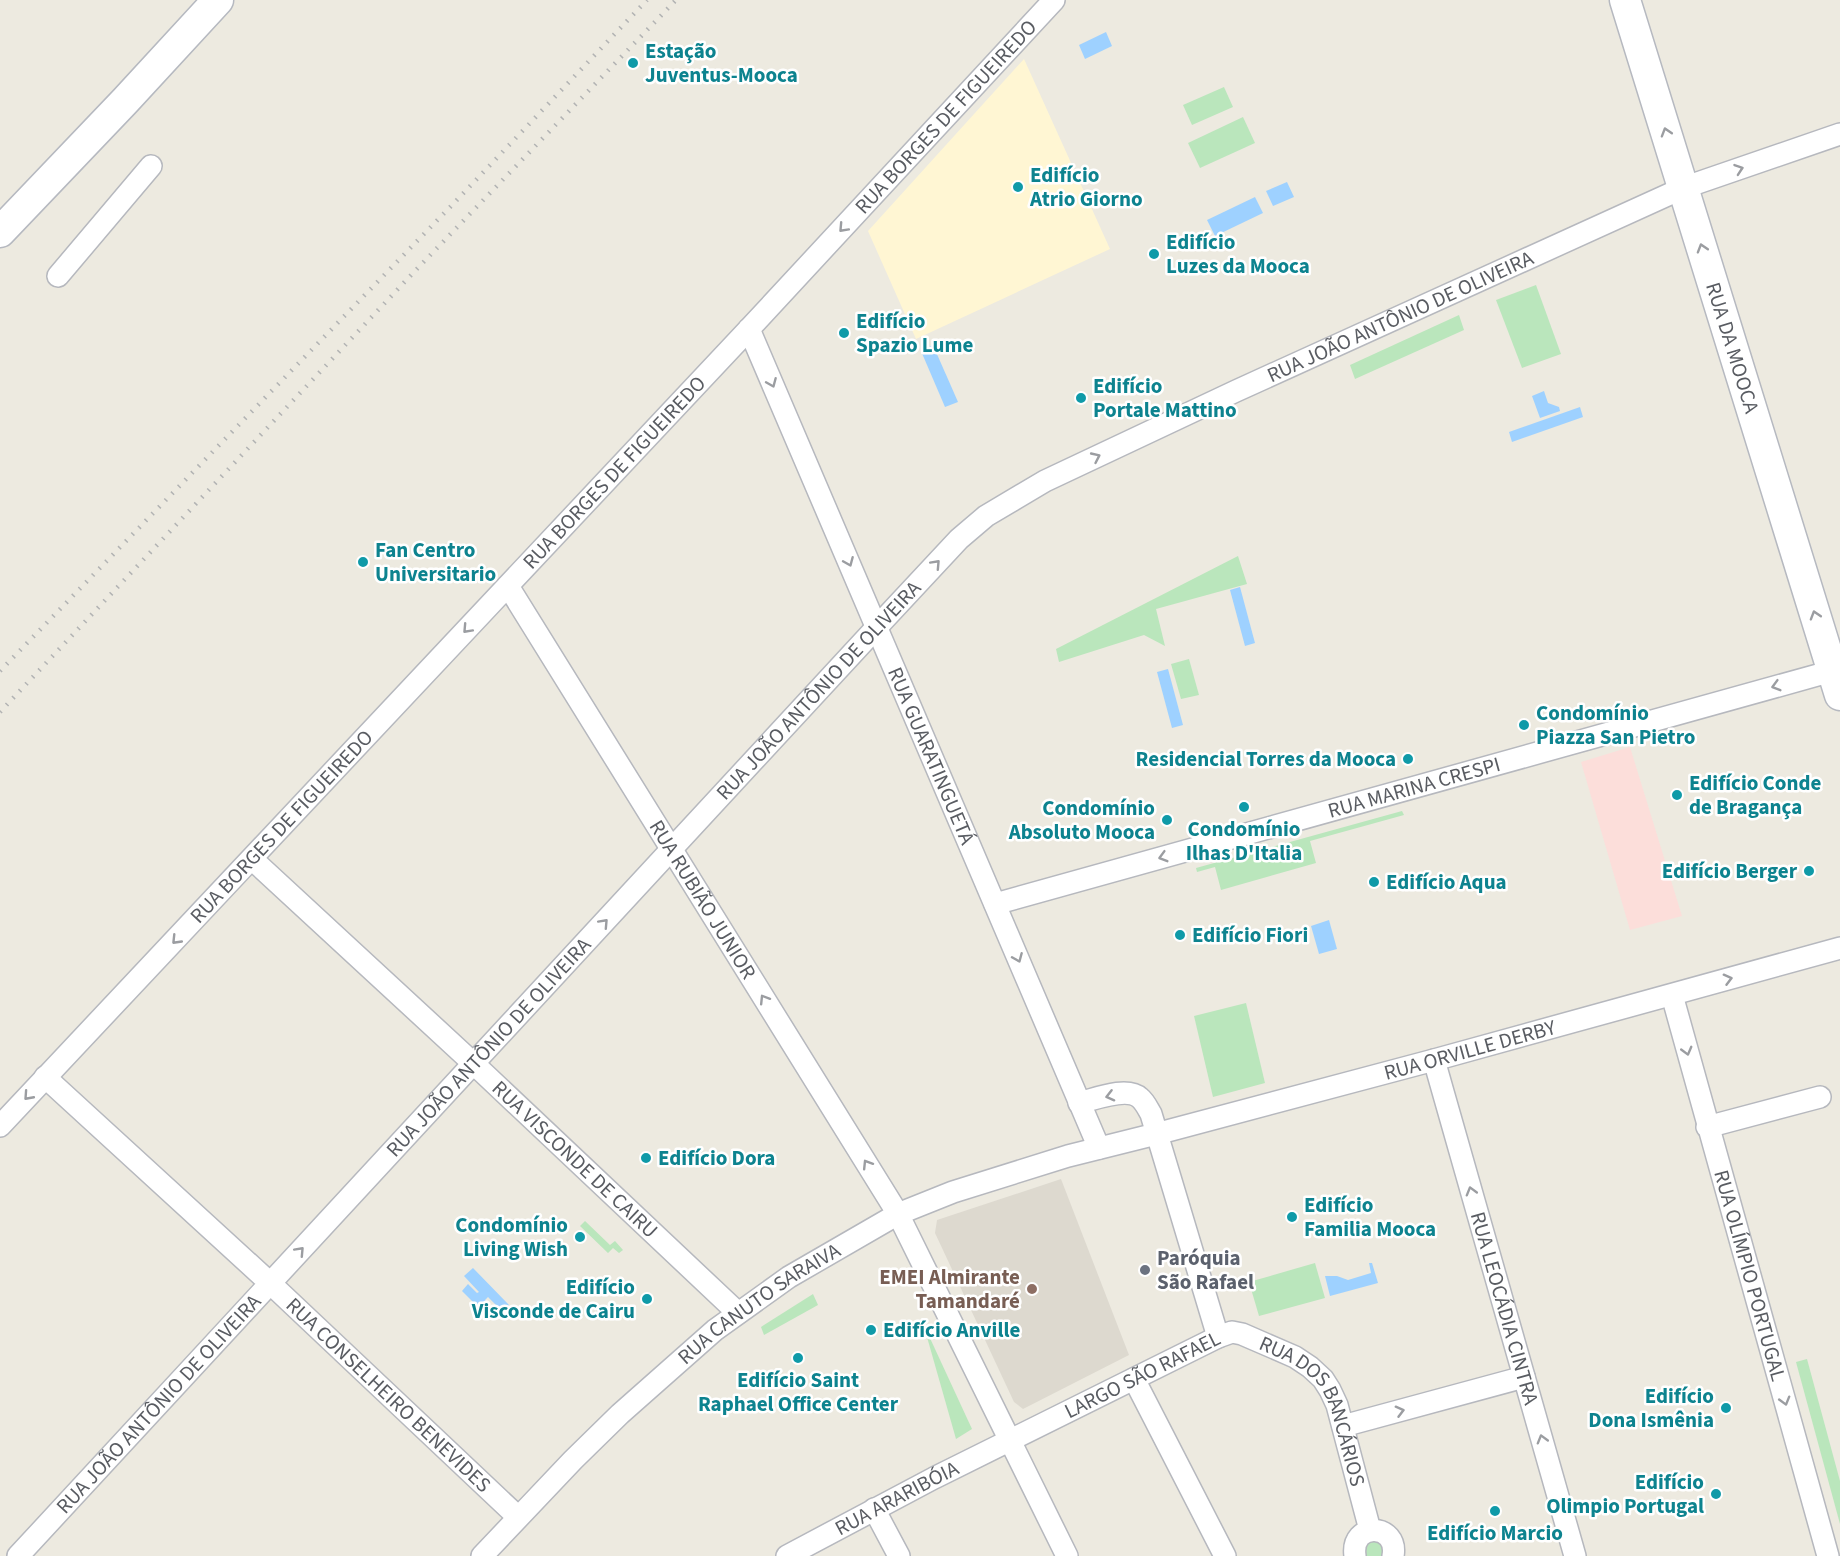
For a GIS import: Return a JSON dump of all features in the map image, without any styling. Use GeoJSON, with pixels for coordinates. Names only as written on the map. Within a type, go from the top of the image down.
{"type":"FeatureCollection","features":[{"type":"Feature","properties":{"kind":"main road"},"geometry":{"type":"LineString","coordinates":[[0,232],[218,0]]}},
{"type":"Feature","properties":{"kind":"main road","name":"RUA DA MOOCA"},"geometry":{"type":"LineString","coordinates":[[1625,0],[1836,683]]}},
{"type":"Feature","properties":{"kind":"street","name":"RUA BORGES DE FIGUEIREDO"},"geometry":{"type":"LineString","coordinates":[[0,1126],[749,329],[1054,0]]}},
{"type":"Feature","properties":{"kind":"street","name":"RUA JOÃO ANTÔNIO DE OLIVEIRA"},"geometry":{"type":"LineString","coordinates":[[18,1556],[876,627],[959,539],[986,516],[1045,481],[1236,391],[1683,188],[1840,134]]}},
{"type":"Feature","properties":{"kind":"street"},"geometry":{"type":"LineString","coordinates":[[58,276],[151,166]]}},
{"type":"Feature","properties":{"kind":"street","name":"RUA GUARATINGUETÁ"},"geometry":{"type":"LineString","coordinates":[[749,329],[1099,1148]]}},
{"type":"Feature","properties":{"kind":"street","name":"RUA RUBIÃO JUNIOR"},"geometry":{"type":"LineString","coordinates":[[508,586],[898,1214]]}},
{"type":"Feature","properties":{"kind":"street","name":"RUA MARINA CRESPI"},"geometry":{"type":"LineString","coordinates":[[994,904],[1836,683]]}},
{"type":"Feature","properties":{"kind":"street","name":"RUA VISCONDE DE CAIRU"},"geometry":{"type":"LineString","coordinates":[[252,859],[738,1312]]}},
{"type":"Feature","properties":{"kind":"street","name":"RUA ORVILLE DERBY"},"geometry":{"type":"LineString","coordinates":[[1099,1148],[1434,1060],[1840,948]]}},
{"type":"Feature","properties":{"kind":"street","name":"RUA OLÍMPIO PORTUGAL"},"geometry":{"type":"LineString","coordinates":[[1672,995],[1828,1556]]}},
{"type":"Feature","properties":{"kind":"street","name":"RUA LEOCÁDIA CINTRA"},"geometry":{"type":"LineString","coordinates":[[1434,1060],[1575,1556]]}},
{"type":"Feature","properties":{"kind":"street","name":"RUA CONSELHEIRO BENEVIDES"},"geometry":{"type":"LineString","coordinates":[[45,1077],[270,1283],[518,1517]]}},
{"type":"Feature","properties":{"kind":"street","name":"LARGO SÃO RAFAEL"},"geometry":{"type":"LineString","coordinates":[[1010,1441],[1218,1337],[1151,1114],[1139,1096],[1129,1092],[1080,1103]]}},
{"type":"Feature","properties":{"kind":"street"},"geometry":{"type":"LineString","coordinates":[[1707,1127],[1820,1097]]}},
{"type":"Feature","properties":{"kind":"street","name":"RUA CANUTO SARAIVA"},"geometry":{"type":"LineString","coordinates":[[482,1556],[620,1414],[664,1373],[738,1312],[789,1277],[898,1214],[983,1182],[1099,1148]]}},
{"type":"Feature","properties":{"kind":"street"},"geometry":{"type":"LineString","coordinates":[[898,1214],[1067,1556]]}},
{"type":"Feature","properties":{"kind":"street","name":"RUA DOS BANCÁRIOS"},"geometry":{"type":"LineString","coordinates":[[1218,1337],[1232,1332],[1242,1334],[1296,1357],[1310,1367],[1330,1390],[1343,1426],[1370,1530]]}},
{"type":"Feature","properties":{"kind":"street"},"geometry":{"type":"LineString","coordinates":[[1343,1426],[1524,1377]]}},
{"type":"Feature","properties":{"kind":"street"},"geometry":{"type":"LineString","coordinates":[[1134,1379],[1225,1556]]}},
{"type":"Feature","properties":{"kind":"street","name":"RUA ARARIBÓIA"},"geometry":{"type":"LineString","coordinates":[[787,1556],[874,1509],[1010,1441]]}},
{"type":"Feature","properties":{"kind":"street"},"geometry":{"type":"LineString","coordinates":[[874,1509],[899,1556]]}},
{"type":"Feature","properties":{"kind":"street"},"geometry":{"type":"LineString","coordinates":[[1355,1556],[1356,1543],[1364,1532],[1370,1530],[1377,1530],[1388,1536],[1394,1548],[1393,1556]]}},
{"type":"Feature","properties":{"kind":"shaded area"},"geometry":{"type":"Polygon","coordinates":[[[1024,59],[1110,249],[916,339],[868,231],[1024,59]]]}},
{"type":"Feature","properties":{"kind":"shaded area"},"geometry":{"type":"Polygon","coordinates":[[[1630,747],[1682,916],[1630,930],[1581,762],[1630,747]]]}},
{"type":"Feature","properties":{"kind":"shaded area","name":"EMEI Almirante Tamandaré"},"geometry":{"type":"Polygon","coordinates":[[[1061,1179],[1129,1355],[1023,1409],[1014,1402],[935,1233],[937,1220],[1061,1179]]]}},
{"type":"Feature","properties":{"kind":"green space"},"geometry":{"type":"Polygon","coordinates":[[[1224,87],[1233,107],[1192,125],[1183,105],[1224,87]]]}},
{"type":"Feature","properties":{"kind":"green space"},"geometry":{"type":"Polygon","coordinates":[[[1243,117],[1255,143],[1200,168],[1188,143],[1243,117]]]}},
{"type":"Feature","properties":{"kind":"green space"},"geometry":{"type":"Polygon","coordinates":[[[1536,285],[1561,354],[1522,368],[1496,300],[1536,285]]]}},
{"type":"Feature","properties":{"kind":"green space"},"geometry":{"type":"Polygon","coordinates":[[[1459,315],[1464,330],[1355,379],[1350,365],[1459,315]]]}},
{"type":"Feature","properties":{"kind":"green space"},"geometry":{"type":"Polygon","coordinates":[[[1238,556],[1247,584],[1156,609],[1165,646],[1144,635],[1059,662],[1056,649],[1238,556]]]}},
{"type":"Feature","properties":{"kind":"green space"},"geometry":{"type":"Polygon","coordinates":[[[1189,659],[1199,695],[1181,699],[1171,664],[1189,659]]]}},
{"type":"Feature","properties":{"kind":"green space"},"geometry":{"type":"Polygon","coordinates":[[[1402,811],[1404,815],[1310,841],[1316,863],[1221,890],[1215,867],[1197,872],[1196,868],[1402,811]]]}},
{"type":"Feature","properties":{"kind":"green space"},"geometry":{"type":"Polygon","coordinates":[[[1246,1003],[1265,1083],[1213,1097],[1194,1016],[1246,1003]]]}},
{"type":"Feature","properties":{"kind":"green space"},"geometry":{"type":"Polygon","coordinates":[[[585,1221],[610,1245],[615,1241],[623,1250],[619,1253],[613,1248],[608,1253],[580,1226],[585,1221]]]}},
{"type":"Feature","properties":{"kind":"green space"},"geometry":{"type":"Polygon","coordinates":[[[1315,1263],[1325,1298],[1259,1316],[1249,1282],[1315,1263]]]}},
{"type":"Feature","properties":{"kind":"green space"},"geometry":{"type":"Polygon","coordinates":[[[813,1294],[818,1305],[764,1335],[761,1327],[813,1294]]]}},
{"type":"Feature","properties":{"kind":"green space"},"geometry":{"type":"Polygon","coordinates":[[[923,1323],[972,1429],[956,1439],[923,1323]]]}},
{"type":"Feature","properties":{"kind":"green space"},"geometry":{"type":"Polygon","coordinates":[[[1807,1359],[1840,1481],[1840,1524],[1796,1362],[1807,1359]]]}},
{"type":"Feature","properties":{"kind":"green space"},"geometry":{"type":"Polygon","coordinates":[[[1378,1535],[1389,1556],[1360,1556],[1360,1543],[1378,1535]]]}},
{"type":"Feature","properties":{"kind":"water"},"geometry":{"type":"Polygon","coordinates":[[[1106,32],[1112,46],[1085,59],[1079,45],[1106,32]]]}},
{"type":"Feature","properties":{"kind":"water"},"geometry":{"type":"Polygon","coordinates":[[[1287,182],[1294,197],[1273,206],[1266,191],[1287,182]]]}},
{"type":"Feature","properties":{"kind":"water"},"geometry":{"type":"Polygon","coordinates":[[[1255,197],[1263,213],[1215,236],[1207,220],[1255,197]]]}},
{"type":"Feature","properties":{"kind":"water"},"geometry":{"type":"Polygon","coordinates":[[[933,345],[958,402],[945,407],[921,351],[933,345]]]}},
{"type":"Feature","properties":{"kind":"water"},"geometry":{"type":"Polygon","coordinates":[[[1544,391],[1548,403],[1559,407],[1560,411],[1540,418],[1532,396],[1544,391]]]}},
{"type":"Feature","properties":{"kind":"water"},"geometry":{"type":"Polygon","coordinates":[[[1580,407],[1583,417],[1512,442],[1509,432],[1580,407]]]}},
{"type":"Feature","properties":{"kind":"water"},"geometry":{"type":"Polygon","coordinates":[[[1240,587],[1255,643],[1245,646],[1230,590],[1240,587]]]}},
{"type":"Feature","properties":{"kind":"water"},"geometry":{"type":"Polygon","coordinates":[[[1168,669],[1183,725],[1172,728],[1157,672],[1168,669]]]}},
{"type":"Feature","properties":{"kind":"water"},"geometry":{"type":"Polygon","coordinates":[[[1329,920],[1337,949],[1319,954],[1311,926],[1329,920]]]}},
{"type":"Feature","properties":{"kind":"water"},"geometry":{"type":"Polygon","coordinates":[[[1369,1263],[1372,1263],[1378,1283],[1330,1296],[1325,1276],[1337,1276],[1348,1280],[1371,1273],[1369,1263]]]}},
{"type":"Feature","properties":{"kind":"water"},"geometry":{"type":"Polygon","coordinates":[[[473,1268],[509,1305],[503,1312],[488,1297],[485,1300],[494,1310],[492,1312],[487,1306],[482,1311],[462,1291],[468,1284],[477,1293],[479,1292],[464,1276],[473,1268]]]}},
{"type":"Feature","properties":{"kind":"railway"},"geometry":{"type":"LineString","coordinates":[[0,671],[455,202],[647,0]]}},
{"type":"Feature","properties":{"kind":"railway"},"geometry":{"type":"LineString","coordinates":[[0,712],[413,273],[676,0]]}},
{"type":"Feature","properties":{"kind":"place","name":"Estação Juventus-Mooca"},"geometry":{"type":"Point","coordinates":[633,63]}},
{"type":"Feature","properties":{"kind":"place","name":"Edifício Atrio Giorno"},"geometry":{"type":"Point","coordinates":[1018,187]}},
{"type":"Feature","properties":{"kind":"place","name":"Edifício Luzes da Mooca"},"geometry":{"type":"Point","coordinates":[1154,254]}},
{"type":"Feature","properties":{"kind":"place","name":"Edifício Spazio Lume"},"geometry":{"type":"Point","coordinates":[844,333]}},
{"type":"Feature","properties":{"kind":"place","name":"Edifício Portale Mattino"},"geometry":{"type":"Point","coordinates":[1081,398]}},
{"type":"Feature","properties":{"kind":"place","name":"Fan Centro Universitario"},"geometry":{"type":"Point","coordinates":[363,562]}},
{"type":"Feature","properties":{"kind":"place","name":"Condomínio Piazza San Pietro"},"geometry":{"type":"Point","coordinates":[1524,725]}},
{"type":"Feature","properties":{"kind":"place","name":"Residencial Torres da Mooca"},"geometry":{"type":"Point","coordinates":[1408,759]}},
{"type":"Feature","properties":{"kind":"place","name":"Edifício Conde de Bragança"},"geometry":{"type":"Point","coordinates":[1677,795]}},
{"type":"Feature","properties":{"kind":"place","name":"Condomínio Ilhas D'Italia"},"geometry":{"type":"Point","coordinates":[1244,807]}},
{"type":"Feature","properties":{"kind":"place","name":"Condomínio Absoluto Mooca"},"geometry":{"type":"Point","coordinates":[1167,820]}},
{"type":"Feature","properties":{"kind":"place","name":"Edifício Berger"},"geometry":{"type":"Point","coordinates":[1809,871]}},
{"type":"Feature","properties":{"kind":"place","name":"Edifício Aqua"},"geometry":{"type":"Point","coordinates":[1374,882]}},
{"type":"Feature","properties":{"kind":"place","name":"Edifício Fiori"},"geometry":{"type":"Point","coordinates":[1180,935]}},
{"type":"Feature","properties":{"kind":"place","name":"Edifício Dora"},"geometry":{"type":"Point","coordinates":[646,1158]}},
{"type":"Feature","properties":{"kind":"place","name":"Edifício Familia Mooca"},"geometry":{"type":"Point","coordinates":[1292,1217]}},
{"type":"Feature","properties":{"kind":"place","name":"Condomínio Living Wish"},"geometry":{"type":"Point","coordinates":[580,1237]}},
{"type":"Feature","properties":{"kind":"place","name":"Paróquia São Rafael"},"geometry":{"type":"Point","coordinates":[1145,1270]}},
{"type":"Feature","properties":{"kind":"place","name":"EMEI Almirante Tamandaré"},"geometry":{"type":"Point","coordinates":[1032,1289]}},
{"type":"Feature","properties":{"kind":"place","name":"Edifício Visconde de Cairu"},"geometry":{"type":"Point","coordinates":[647,1299]}},
{"type":"Feature","properties":{"kind":"place","name":"Edifício Anville"},"geometry":{"type":"Point","coordinates":[871,1330]}},
{"type":"Feature","properties":{"kind":"place","name":"Edifício Saint Raphael Office Center"},"geometry":{"type":"Point","coordinates":[798,1358]}},
{"type":"Feature","properties":{"kind":"place","name":"Edifício Dona Ismênia"},"geometry":{"type":"Point","coordinates":[1726,1408]}},
{"type":"Feature","properties":{"kind":"place","name":"Edifício Olimpio Portugal"},"geometry":{"type":"Point","coordinates":[1716,1494]}},
{"type":"Feature","properties":{"kind":"place","name":"Edifício Marcio"},"geometry":{"type":"Point","coordinates":[1495,1511]}}]}
